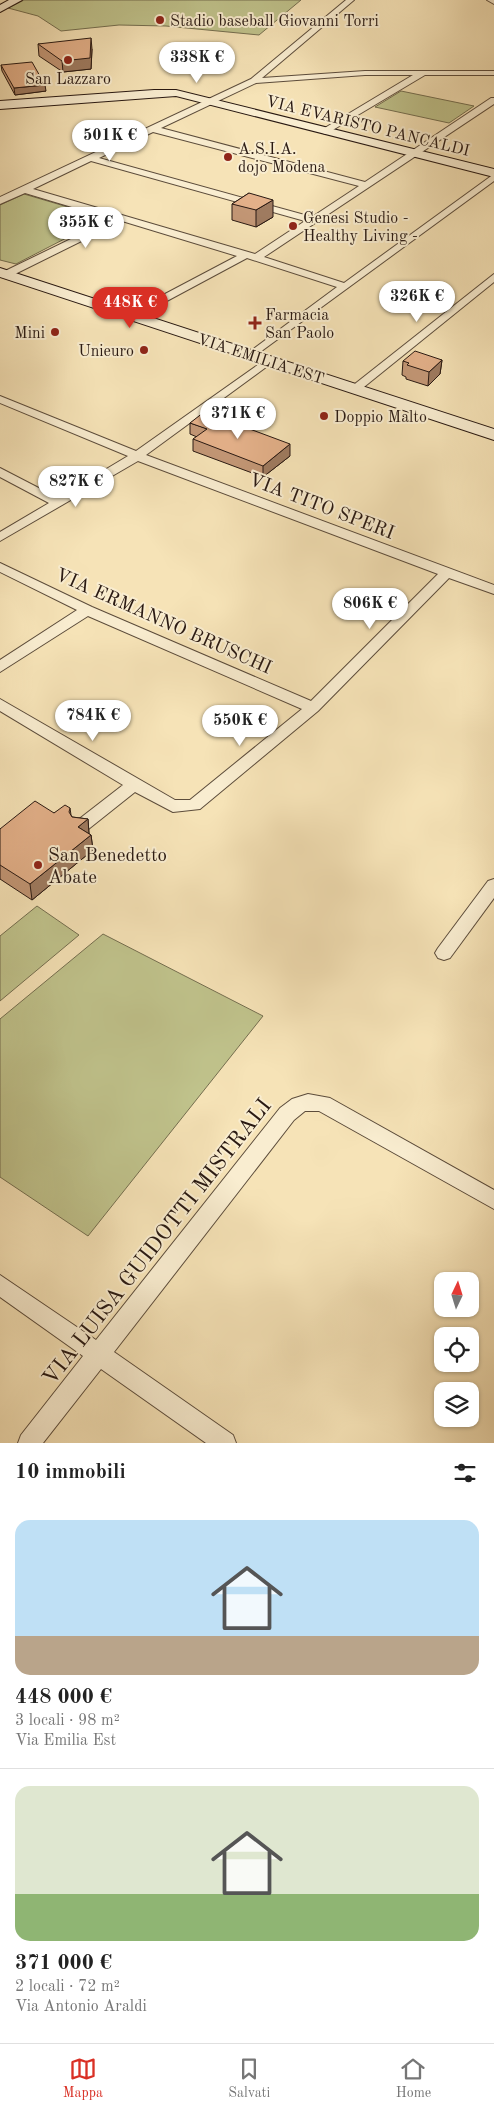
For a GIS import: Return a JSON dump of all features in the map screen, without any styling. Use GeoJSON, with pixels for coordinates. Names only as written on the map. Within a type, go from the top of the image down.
{"type":"FeatureCollection","features":[{"type":"Feature","properties":{"kind":"street"},"geometry":{"type":"LineString","coordinates":[[0,9],[17,0]]}},
{"type":"Feature","properties":{"kind":"street"},"geometry":{"type":"LineString","coordinates":[[0,201],[254,82],[350,0]]}},
{"type":"Feature","properties":{"kind":"street"},"geometry":{"type":"LineString","coordinates":[[326,131],[424,72]]}},
{"type":"Feature","properties":{"kind":"street"},"geometry":{"type":"LineString","coordinates":[[254,82],[365,73],[494,73]]}},
{"type":"Feature","properties":{"kind":"street","name":"VIA EVARISTO PANCALDI"},"geometry":{"type":"LineString","coordinates":[[0,105],[176,93],[494,173]]}},
{"type":"Feature","properties":{"kind":"street"},"geometry":{"type":"LineString","coordinates":[[133,315],[251,256],[313,220],[494,100]]}},
{"type":"Feature","properties":{"kind":"street"},"geometry":{"type":"LineString","coordinates":[[153,129],[366,185]]}},
{"type":"Feature","properties":{"kind":"street"},"geometry":{"type":"LineString","coordinates":[[90,158],[313,220]]}},
{"type":"Feature","properties":{"kind":"street"},"geometry":{"type":"LineString","coordinates":[[252,355],[494,177]]}},
{"type":"Feature","properties":{"kind":"street"},"geometry":{"type":"LineString","coordinates":[[26,190],[251,256],[344,286]]}},
{"type":"Feature","properties":{"kind":"street"},"geometry":{"type":"LineString","coordinates":[[4,273],[122,218]]}},
{"type":"Feature","properties":{"kind":"street","name":"VIA EMILIA EST"},"geometry":{"type":"LineString","coordinates":[[4,273],[494,435]]}},
{"type":"Feature","properties":{"kind":"street"},"geometry":{"type":"LineString","coordinates":[[356,389],[494,277]]}},
{"type":"Feature","properties":{"kind":"street"},"geometry":{"type":"LineString","coordinates":[[0,537],[137,456],[269,360]]}},
{"type":"Feature","properties":{"kind":"street","name":"VIA TITO SPERI"},"geometry":{"type":"LineString","coordinates":[[0,399],[137,456],[494,590]]}},
{"type":"Feature","properties":{"kind":"street"},"geometry":{"type":"LineString","coordinates":[[0,472],[58,503]]}},
{"type":"Feature","properties":{"kind":"street","name":"VIA ERMANNO BRUSCHI"},"geometry":{"type":"LineString","coordinates":[[0,566],[87,610],[312,708]]}},
{"type":"Feature","properties":{"kind":"street"},"geometry":{"type":"LineString","coordinates":[[0,704],[173,806],[194,805],[312,708],[447,572]]}},
{"type":"Feature","properties":{"kind":"street"},"geometry":{"type":"LineString","coordinates":[[0,666],[87,610]]}},
{"type":"Feature","properties":{"kind":"street"},"geometry":{"type":"LineString","coordinates":[[80,826],[134,784]]}},
{"type":"Feature","properties":{"kind":"street"},"geometry":{"type":"LineString","coordinates":[[444,953],[494,885]]}},
{"type":"Feature","properties":{"kind":"street","name":"VIA LUISA GUIDOTTI MISTRALI"},"geometry":{"type":"LineString","coordinates":[[29,1443],[100,1355],[287,1114],[301,1103],[312,1101],[323,1104],[494,1200]]}},
{"type":"Feature","properties":{"kind":"street"},"geometry":{"type":"LineString","coordinates":[[0,1285],[225,1443]]}},
{"type":"Feature","properties":{"kind":"green space","name":"Stadio baseball Giovanni Torri"},"geometry":{"type":"Polygon","coordinates":[[[24,0],[301,0],[259,35],[166,26],[119,25],[61,31],[38,16],[8,8],[24,0]]]}},
{"type":"Feature","properties":{"kind":"green space"},"geometry":{"type":"Polygon","coordinates":[[[401,91],[474,106],[449,123],[375,107],[401,91]]]}},
{"type":"Feature","properties":{"kind":"green space"},"geometry":{"type":"Polygon","coordinates":[[[24,194],[105,218],[16,264],[0,260],[0,205],[24,194]]]}},
{"type":"Feature","properties":{"kind":"green space"},"geometry":{"type":"Polygon","coordinates":[[[37,906],[79,935],[0,1001],[0,936],[37,906]]]}},
{"type":"Feature","properties":{"kind":"green space"},"geometry":{"type":"Polygon","coordinates":[[[103,934],[263,1016],[88,1236],[0,1177],[0,1019],[103,934]]]}},
{"type":"Feature","properties":{"kind":"building"},"geometry":{"type":"Polygon","coordinates":[[[91,38],[90,58],[62,61],[38,44],[91,38]]]}},
{"type":"Feature","properties":{"kind":"building"},"geometry":{"type":"Polygon","coordinates":[[[32,62],[45,85],[14,88],[1,65],[32,62]]]}},
{"type":"Feature","properties":{"kind":"building"},"geometry":{"type":"Polygon","coordinates":[[[249,193],[273,200],[256,210],[232,204],[249,193]]]}},
{"type":"Feature","properties":{"kind":"building"},"geometry":{"type":"Polygon","coordinates":[[[415,351],[442,360],[429,372],[407,365],[409,363],[403,361],[415,351]]]}},
{"type":"Feature","properties":{"kind":"building"},"geometry":{"type":"Polygon","coordinates":[[[204,412],[290,444],[263,466],[193,439],[207,429],[190,423],[204,412]]]}},
{"type":"Feature","properties":{"kind":"building","name":"San Benedetto Abate"},"geometry":{"type":"Polygon","coordinates":[[[35,801],[54,813],[65,805],[70,808],[69,812],[72,817],[88,819],[78,827],[91,835],[30,884],[0,865],[0,829],[35,801]]]}},
{"type":"Feature","properties":{"kind":"place","name":"Stadio baseball Giovanni Torri"},"geometry":{"type":"Point","coordinates":[160,20]}},
{"type":"Feature","properties":{"kind":"place","name":"San Lazzaro"},"geometry":{"type":"Point","coordinates":[68,60]}},
{"type":"Feature","properties":{"kind":"place","name":"A.S.I.A. dojo Modena"},"geometry":{"type":"Point","coordinates":[228,157]}},
{"type":"Feature","properties":{"kind":"place","name":"Genesi Studio - Healthy Living -"},"geometry":{"type":"Point","coordinates":[293,226]}},
{"type":"Feature","properties":{"kind":"place","name":"Farmacia San Paolo"},"geometry":{"type":"Point","coordinates":[255,323]}},
{"type":"Feature","properties":{"kind":"place","name":"Mini"},"geometry":{"type":"Point","coordinates":[55,332]}},
{"type":"Feature","properties":{"kind":"place","name":"Unieuro"},"geometry":{"type":"Point","coordinates":[144,350]}},
{"type":"Feature","properties":{"kind":"place","name":"Doppio Malto"},"geometry":{"type":"Point","coordinates":[324,416]}},
{"type":"Feature","properties":{"kind":"place","name":"San Benedetto Abate"},"geometry":{"type":"Point","coordinates":[38,865]}}]}
